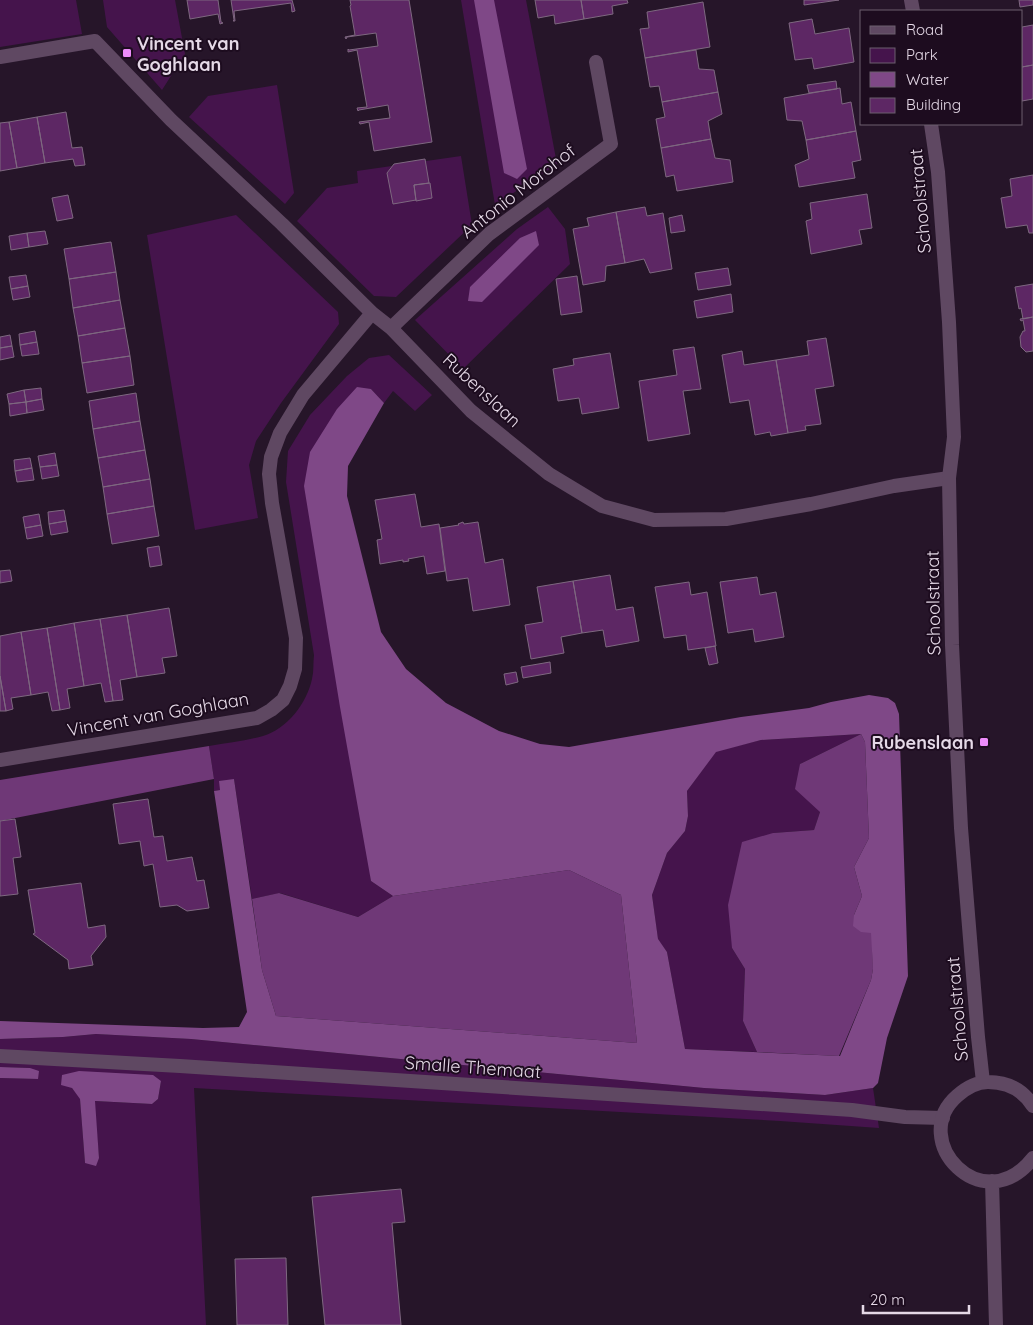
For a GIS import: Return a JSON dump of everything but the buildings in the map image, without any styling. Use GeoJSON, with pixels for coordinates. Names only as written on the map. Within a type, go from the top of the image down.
{"type":"FeatureCollection","features":[{"type":"Feature","properties":{"kind":"street","name":"Rubenslaan"},"geometry":{"type":"LineString","coordinates":[[0,57],[95,41],[171,120],[282,224],[372,313],[391,328],[471,411],[549,474],[602,506],[654,520],[726,519],[811,504],[894,486],[949,478]]}},
{"type":"Feature","properties":{"kind":"street","name":"Antonio Morohof"},"geometry":{"type":"LineString","coordinates":[[391,328],[489,234],[611,144],[596,62]]}},
{"type":"Feature","properties":{"kind":"street","name":"Schoolstraat"},"geometry":{"type":"LineString","coordinates":[[930,125],[938,172],[949,332],[954,437],[949,478],[952,645],[961,828],[982,1082]]}},
{"type":"Feature","properties":{"kind":"street","name":"Vincent van Goghlaan"},"geometry":{"type":"LineString","coordinates":[[0,760],[257,718],[283,700],[295,669],[296,638],[272,503],[269,474],[272,457],[280,433],[303,395],[372,313]]}},
{"type":"Feature","properties":{"kind":"street","name":"Smalle Themaat"},"geometry":{"type":"LineString","coordinates":[[0,1056],[180,1066],[943,1118]]}},
{"type":"Feature","properties":{"kind":"street"},"geometry":{"type":"LineString","coordinates":[[1033,1106],[1028,1098],[1014,1088],[999,1082],[982,1082],[965,1089],[951,1101],[943,1118],[941,1133],[944,1148],[951,1162],[962,1173],[976,1179],[992,1182],[1008,1178],[1022,1171],[1033,1158]]}},
{"type":"Feature","properties":{"kind":"street"},"geometry":{"type":"LineString","coordinates":[[992,1182],[996,1325]]}},
{"type":"Feature","properties":{"kind":"green space"},"geometry":{"type":"Polygon","coordinates":[[[0,0],[76,0],[82,34],[0,47],[0,0]]]}},
{"type":"Feature","properties":{"kind":"green space"},"geometry":{"type":"Polygon","coordinates":[[[103,0],[175,0],[185,54],[162,90],[107,27],[103,0]]]}},
{"type":"Feature","properties":{"kind":"green space"},"geometry":{"type":"Polygon","coordinates":[[[461,0],[526,0],[557,164],[495,205],[461,0]]]}},
{"type":"Feature","properties":{"kind":"green space"},"geometry":{"type":"Polygon","coordinates":[[[277,85],[294,193],[285,204],[189,117],[208,96],[277,85]]]}},
{"type":"Feature","properties":{"kind":"green space"},"geometry":{"type":"Polygon","coordinates":[[[461,156],[472,225],[396,297],[374,296],[297,221],[327,188],[358,183],[357,171],[461,156]]]}},
{"type":"Feature","properties":{"kind":"green space"},"geometry":{"type":"Polygon","coordinates":[[[548,207],[565,229],[570,264],[463,369],[415,320],[517,229],[548,207]]]}},
{"type":"Feature","properties":{"kind":"green space"},"geometry":{"type":"Polygon","coordinates":[[[236,215],[338,312],[339,324],[281,403],[256,441],[249,465],[258,518],[195,530],[147,235],[236,215]]]}},
{"type":"Feature","properties":{"kind":"green space"},"geometry":{"type":"Polygon","coordinates":[[[389,355],[432,395],[415,411],[393,391],[384,403],[371,389],[337,409],[371,881],[393,896],[358,917],[280,893],[252,899],[234,779],[220,790],[214,791],[209,746],[272,733],[295,714],[306,697],[313,676],[314,655],[286,482],[288,451],[310,415],[347,376],[369,358],[389,355]]]}},
{"type":"Feature","properties":{"kind":"green space"},"geometry":{"type":"Polygon","coordinates":[[[861,734],[800,764],[820,812],[814,830],[773,833],[732,948],[745,969],[743,1021],[757,1052],[685,1049],[667,952],[658,940],[652,895],[667,853],[685,831],[688,816],[687,791],[716,751],[761,740],[861,734]]]}},
{"type":"Feature","properties":{"kind":"green space"},"geometry":{"type":"Polygon","coordinates":[[[96,1034],[191,1039],[704,1088],[825,1095],[873,1088],[879,1128],[194,1088],[206,1325],[0,1325],[0,1078],[38,1079],[30,1068],[0,1067],[0,1039],[96,1034]],[[161,1081],[72,1088],[80,1098],[85,1163],[99,1158],[94,1101],[152,1104],[158,1099],[161,1081]]]}},
{"type":"Feature","properties":{"kind":"shaded area"},"geometry":{"type":"Polygon","coordinates":[[[861,734],[865,742],[869,838],[854,867],[862,896],[854,915],[872,933],[873,969],[871,980],[839,1056],[757,1052],[743,1021],[745,969],[732,948],[728,905],[742,842],[773,833],[814,830],[820,812],[795,789],[800,764],[861,734]]]}},
{"type":"Feature","properties":{"kind":"shaded area"},"geometry":{"type":"Polygon","coordinates":[[[209,746],[214,779],[0,821],[0,780],[209,746]]]}},
{"type":"Feature","properties":{"kind":"shaded area"},"geometry":{"type":"Polygon","coordinates":[[[569,870],[621,895],[637,1043],[276,1016],[262,970],[252,899],[279,893],[358,917],[393,896],[569,870]]]}},
{"type":"Feature","properties":{"kind":"water"},"geometry":{"type":"Polygon","coordinates":[[[474,0],[494,0],[527,169],[517,179],[504,173],[474,0]]]}},
{"type":"Feature","properties":{"kind":"water"},"geometry":{"type":"Polygon","coordinates":[[[536,231],[539,245],[482,302],[468,301],[470,287],[520,238],[536,231]]]}},
{"type":"Feature","properties":{"kind":"water"},"geometry":{"type":"Polygon","coordinates":[[[357,387],[371,389],[384,403],[348,466],[347,496],[381,632],[406,669],[446,703],[499,731],[540,744],[569,747],[741,717],[809,708],[869,695],[888,698],[895,703],[899,714],[908,976],[887,1038],[878,1083],[873,1088],[825,1095],[704,1088],[191,1039],[96,1034],[0,1039],[0,1021],[203,1028],[239,1027],[247,1012],[214,791],[220,790],[219,781],[234,779],[262,970],[276,1016],[637,1043],[621,895],[569,870],[393,896],[371,881],[304,486],[310,452],[337,409],[357,387]],[[861,734],[761,740],[716,752],[687,791],[688,816],[685,831],[667,853],[652,895],[658,939],[667,952],[685,1049],[840,1056],[871,980],[873,969],[871,933],[861,932],[853,926],[854,915],[862,896],[854,867],[869,838],[865,742],[861,734]]]}},
{"type":"Feature","properties":{"kind":"water"},"geometry":{"type":"Polygon","coordinates":[[[0,1067],[30,1068],[39,1071],[38,1079],[0,1078],[0,1067]]]}},
{"type":"Feature","properties":{"kind":"water"},"geometry":{"type":"Polygon","coordinates":[[[79,1071],[153,1075],[161,1081],[158,1099],[152,1104],[95,1101],[99,1158],[96,1166],[85,1163],[80,1099],[72,1088],[61,1085],[62,1075],[79,1071]]]}},
{"type":"Feature","properties":{"kind":"place","name":"Vincent van Goghlaan"},"geometry":{"type":"Point","coordinates":[127,53]}},
{"type":"Feature","properties":{"kind":"place","name":"Rubenslaan"},"geometry":{"type":"Point","coordinates":[984,742]}}]}
